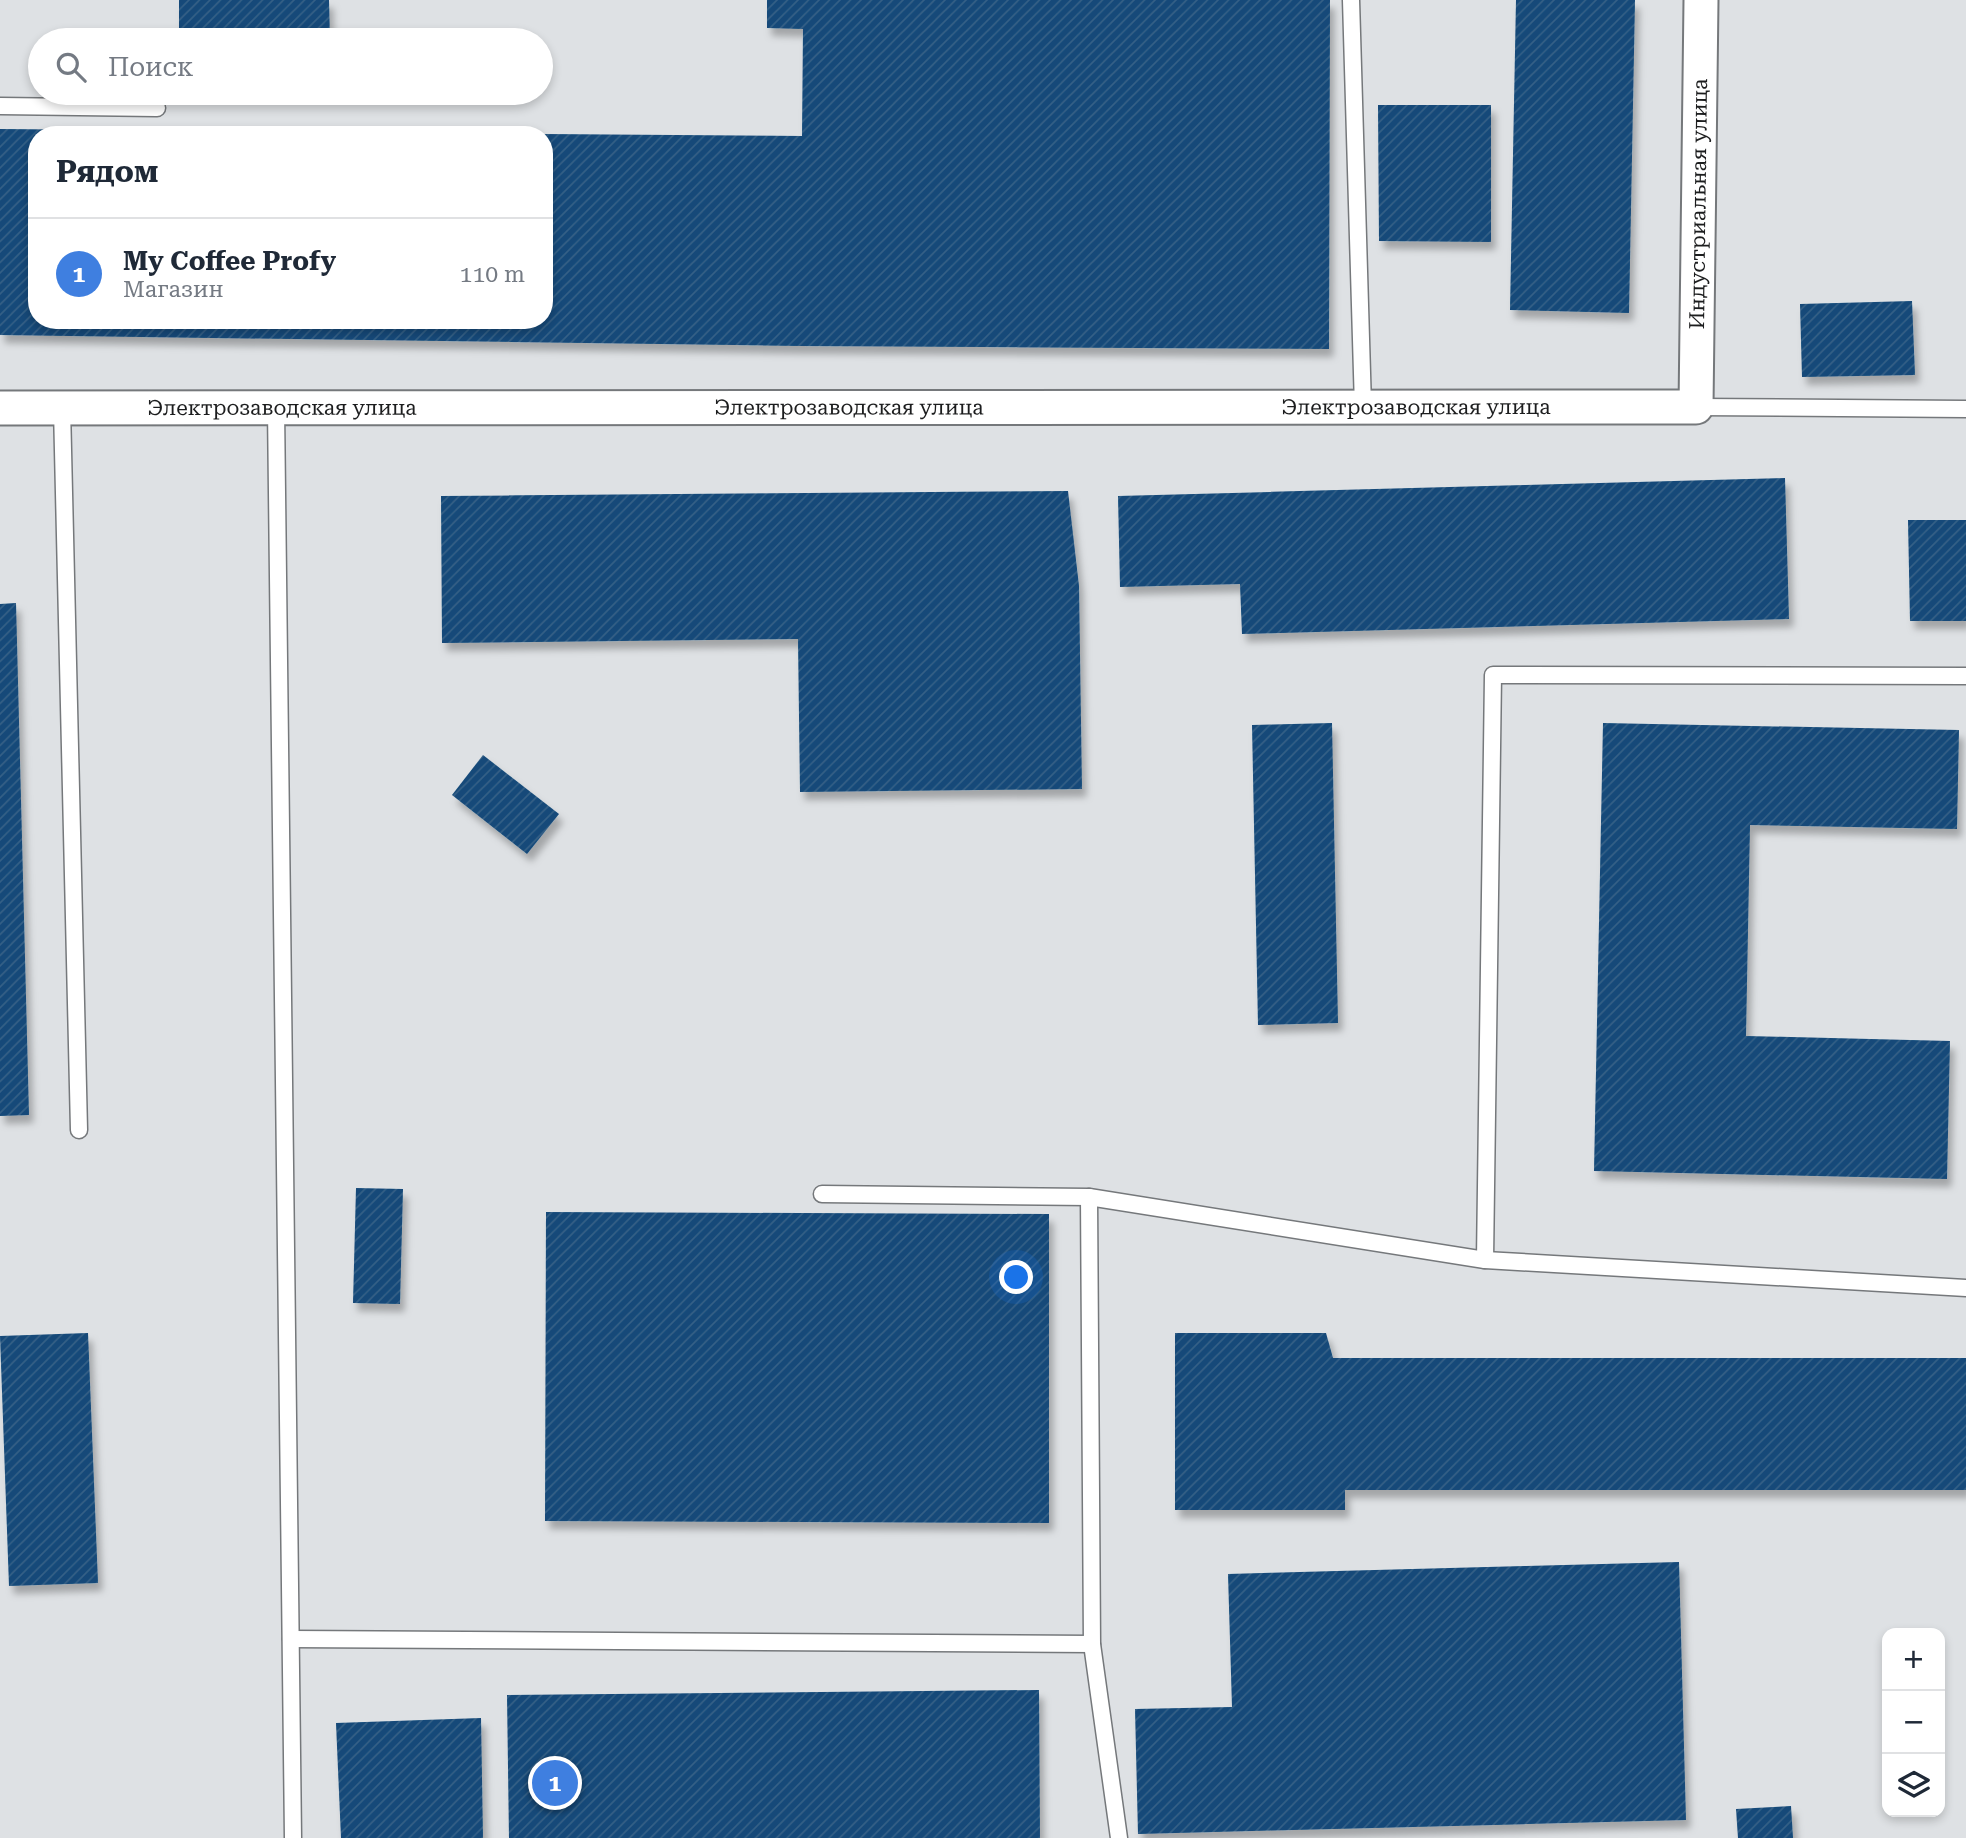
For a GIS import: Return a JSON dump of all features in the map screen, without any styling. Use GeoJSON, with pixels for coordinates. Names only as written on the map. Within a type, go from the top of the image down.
{"type":"FeatureCollection","features":[{"type":"Feature","properties":{"kind":"street","name":"Индустриальная улица"},"geometry":{"type":"LineString","coordinates":[[1696,407],[1701,0]]}},
{"type":"Feature","properties":{"kind":"street","name":"Электрозаводская улица"},"geometry":{"type":"LineString","coordinates":[[0,408],[1696,407]]}},
{"type":"Feature","properties":{"kind":"lane"},"geometry":{"type":"LineString","coordinates":[[1351,0],[1363,407]]}},
{"type":"Feature","properties":{"kind":"lane"},"geometry":{"type":"LineString","coordinates":[[0,106],[157,108]]}},
{"type":"Feature","properties":{"kind":"lane"},"geometry":{"type":"LineString","coordinates":[[1696,407],[1966,409]]}},
{"type":"Feature","properties":{"kind":"lane"},"geometry":{"type":"LineString","coordinates":[[62,408],[79,1130]]}},
{"type":"Feature","properties":{"kind":"lane"},"geometry":{"type":"LineString","coordinates":[[276,408],[293,1838]]}},
{"type":"Feature","properties":{"kind":"lane"},"geometry":{"type":"LineString","coordinates":[[1485,1260],[1493,675],[1966,676]]}},
{"type":"Feature","properties":{"kind":"lane"},"geometry":{"type":"LineString","coordinates":[[822,1194],[1089,1197],[1485,1260],[1966,1288]]}},
{"type":"Feature","properties":{"kind":"lane"},"geometry":{"type":"LineString","coordinates":[[1089,1197],[1092,1644],[1119,1838]]}},
{"type":"Feature","properties":{"kind":"lane"},"geometry":{"type":"LineString","coordinates":[[291,1639],[1092,1644]]}},
{"type":"Feature","properties":{"kind":"building"},"geometry":{"type":"Polygon","coordinates":[[[179,0],[329,0],[330,28],[179,28],[179,0]]]}},
{"type":"Feature","properties":{"kind":"building"},"geometry":{"type":"Polygon","coordinates":[[[767,0],[1330,0],[1329,349],[801,346],[0,335],[0,129],[28,129],[28,329],[553,329],[553,134],[802,136],[803,29],[767,28],[767,0]]]}},
{"type":"Feature","properties":{"kind":"building"},"geometry":{"type":"Polygon","coordinates":[[[1516,0],[1635,0],[1629,313],[1510,310],[1516,0]]]}},
{"type":"Feature","properties":{"kind":"building"},"geometry":{"type":"Polygon","coordinates":[[[1378,105],[1491,105],[1491,242],[1379,241],[1378,105]]]}},
{"type":"Feature","properties":{"kind":"building"},"geometry":{"type":"Polygon","coordinates":[[[1912,301],[1915,375],[1802,377],[1800,304],[1912,301]]]}},
{"type":"Feature","properties":{"kind":"building"},"geometry":{"type":"Polygon","coordinates":[[[1785,478],[1789,619],[1242,634],[1240,584],[1120,587],[1118,496],[1785,478]]]}},
{"type":"Feature","properties":{"kind":"building"},"geometry":{"type":"Polygon","coordinates":[[[1068,491],[1079,586],[1082,789],[800,792],[798,639],[442,643],[441,496],[1068,491]]]}},
{"type":"Feature","properties":{"kind":"building"},"geometry":{"type":"Polygon","coordinates":[[[1908,520],[1966,520],[1966,621],[1910,621],[1908,520]]]}},
{"type":"Feature","properties":{"kind":"building"},"geometry":{"type":"Polygon","coordinates":[[[16,603],[29,1115],[0,1116],[0,604],[16,603]]]}},
{"type":"Feature","properties":{"kind":"building"},"geometry":{"type":"Polygon","coordinates":[[[1332,723],[1338,1023],[1258,1025],[1252,725],[1332,723]]]}},
{"type":"Feature","properties":{"kind":"building"},"geometry":{"type":"Polygon","coordinates":[[[1603,723],[1959,730],[1957,829],[1750,825],[1746,1036],[1950,1041],[1947,1179],[1594,1171],[1603,723]]]}},
{"type":"Feature","properties":{"kind":"building"},"geometry":{"type":"Polygon","coordinates":[[[483,755],[559,814],[527,854],[452,795],[483,755]]]}},
{"type":"Feature","properties":{"kind":"building"},"geometry":{"type":"Polygon","coordinates":[[[356,1188],[403,1189],[400,1304],[353,1303],[356,1188]]]}},
{"type":"Feature","properties":{"kind":"building"},"geometry":{"type":"Polygon","coordinates":[[[546,1212],[1049,1214],[1049,1523],[545,1521],[546,1212]]]}},
{"type":"Feature","properties":{"kind":"building"},"geometry":{"type":"Polygon","coordinates":[[[88,1333],[98,1583],[9,1586],[0,1336],[88,1333]]]}},
{"type":"Feature","properties":{"kind":"building"},"geometry":{"type":"Polygon","coordinates":[[[1175,1333],[1326,1333],[1333,1358],[1966,1358],[1966,1490],[1345,1490],[1345,1510],[1175,1510],[1175,1333]]]}},
{"type":"Feature","properties":{"kind":"building"},"geometry":{"type":"Polygon","coordinates":[[[1679,1562],[1686,1820],[1138,1834],[1135,1709],[1232,1707],[1228,1574],[1679,1562]]]}},
{"type":"Feature","properties":{"kind":"building"},"geometry":{"type":"Polygon","coordinates":[[[1039,1690],[1040,1838],[509,1838],[507,1695],[1039,1690]]]}},
{"type":"Feature","properties":{"kind":"building"},"geometry":{"type":"Polygon","coordinates":[[[481,1718],[483,1838],[341,1838],[336,1723],[481,1718]]]}},
{"type":"Feature","properties":{"kind":"building"},"geometry":{"type":"Polygon","coordinates":[[[1791,1806],[1793,1838],[1738,1838],[1736,1809],[1791,1806]]]}},
{"type":"Feature","properties":{"kind":"place","name":"My Coffee Profy"},"geometry":{"type":"Point","coordinates":[555,1783]}}]}
